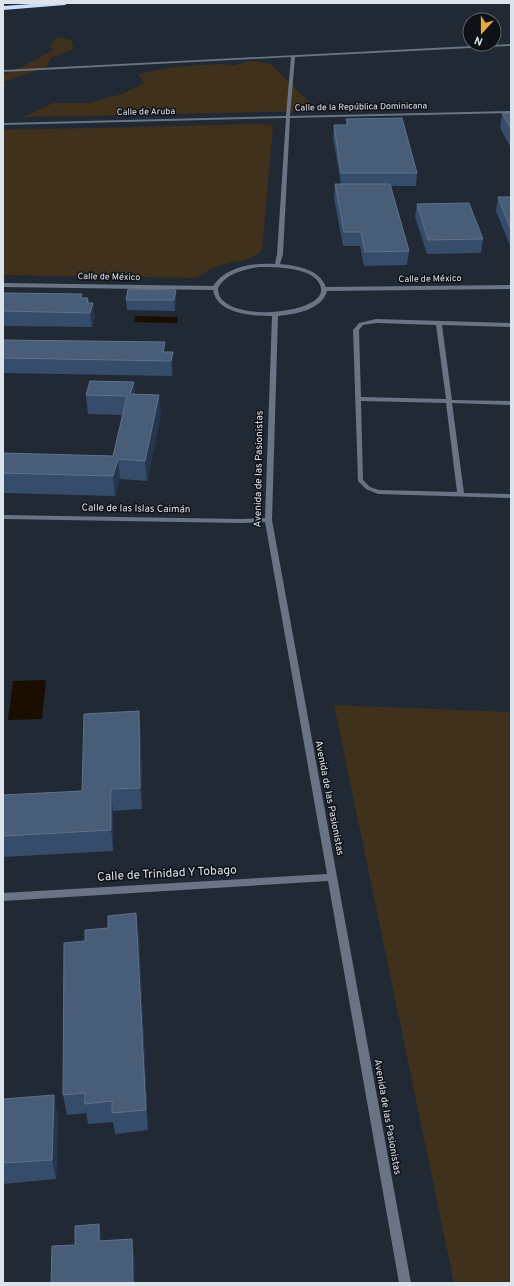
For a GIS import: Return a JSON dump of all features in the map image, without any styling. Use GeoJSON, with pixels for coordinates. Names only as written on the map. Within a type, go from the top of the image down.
{"type":"FeatureCollection","features":[{"type":"Feature","properties":{"kind":"highway"},"geometry":{"type":"LineString","coordinates":[[3,7],[56,3]]}},
{"type":"Feature","properties":{"kind":"highway"},"geometry":{"type":"LineString","coordinates":[[3,7],[65,3]]}},
{"type":"Feature","properties":{"kind":"street"},"geometry":{"type":"LineString","coordinates":[[3,71],[511,45]]}},
{"type":"Feature","properties":{"kind":"street"},"geometry":{"type":"LineString","coordinates":[[288,117],[293,56]]}},
{"type":"Feature","properties":{"kind":"street","name":"Calle de la República Dominicana"},"geometry":{"type":"LineString","coordinates":[[277,265],[280,254],[288,117],[511,112]]}},
{"type":"Feature","properties":{"kind":"street","name":"Calle de Aruba"},"geometry":{"type":"LineString","coordinates":[[3,124],[288,117]]}},
{"type":"Feature","properties":{"kind":"street"},"geometry":{"type":"LineString","coordinates":[[259,265],[277,265],[298,269],[315,276],[322,282],[324,289],[322,297],[316,303],[305,309],[275,314],[256,314],[239,310],[225,304],[217,296],[215,288],[219,280],[229,273],[243,268],[259,265]]}},
{"type":"Feature","properties":{"kind":"street","name":"Calle de México"},"geometry":{"type":"LineString","coordinates":[[3,285],[215,288]]}},
{"type":"Feature","properties":{"kind":"street","name":"Calle de México"},"geometry":{"type":"LineString","coordinates":[[324,289],[511,287]]}},
{"type":"Feature","properties":{"kind":"street","name":"Avenida de las Pasionistas"},"geometry":{"type":"LineString","coordinates":[[275,314],[268,520],[286,630],[333,877],[405,1283]]}},
{"type":"Feature","properties":{"kind":"street"},"geometry":{"type":"LineString","coordinates":[[511,325],[376,321],[361,324],[356,330],[360,480],[368,488],[378,492],[511,496]]}},
{"type":"Feature","properties":{"kind":"street"},"geometry":{"type":"LineString","coordinates":[[439,323],[461,494]]}},
{"type":"Feature","properties":{"kind":"street"},"geometry":{"type":"LineString","coordinates":[[358,399],[511,403]]}},
{"type":"Feature","properties":{"kind":"street","name":"Calle de las Islas Caimán"},"geometry":{"type":"LineString","coordinates":[[3,517],[241,521],[268,520]]}},
{"type":"Feature","properties":{"kind":"street","name":"Calle de Trinidad Y Tobago"},"geometry":{"type":"LineString","coordinates":[[3,896],[333,877]]}},
{"type":"Feature","properties":{"kind":"shaded area"},"geometry":{"type":"Polygon","coordinates":[[[57,37],[71,40],[74,49],[50,58],[47,67],[3,82],[3,75],[24,66],[54,49],[50,47],[57,37]]]}},
{"type":"Feature","properties":{"kind":"shaded area"},"geometry":{"type":"Polygon","coordinates":[[[252,61],[271,64],[318,111],[23,117],[53,103],[88,103],[122,94],[144,83],[138,74],[173,67],[219,64],[234,65],[252,61]]]}},
{"type":"Feature","properties":{"kind":"shaded area"},"geometry":{"type":"Polygon","coordinates":[[[3,82],[7,85],[3,88],[3,82]]]}},
{"type":"Feature","properties":{"kind":"shaded area"},"geometry":{"type":"Polygon","coordinates":[[[270,125],[273,127],[262,250],[251,258],[219,266],[201,276],[191,278],[3,275],[3,130],[270,125]]]}},
{"type":"Feature","properties":{"kind":"shaded area"},"geometry":{"type":"Polygon","coordinates":[[[135,316],[178,317],[177,323],[134,322],[135,316]]]}},
{"type":"Feature","properties":{"kind":"shaded area"},"geometry":{"type":"Polygon","coordinates":[[[46,680],[42,719],[8,720],[13,681],[46,680]]]}},
{"type":"Feature","properties":{"kind":"shaded area"},"geometry":{"type":"Polygon","coordinates":[[[334,705],[511,712],[511,1283],[454,1283],[334,705]]]}},
{"type":"Feature","properties":{"kind":"building"},"geometry":{"type":"Polygon","coordinates":[[[502,113],[511,113],[511,129],[502,113]]]}},
{"type":"Feature","properties":{"kind":"building"},"geometry":{"type":"Polygon","coordinates":[[[402,118],[417,173],[341,173],[334,125],[348,125],[346,119],[402,118]]]}},
{"type":"Feature","properties":{"kind":"building"},"geometry":{"type":"Polygon","coordinates":[[[335,184],[390,184],[409,251],[365,252],[361,232],[344,232],[335,184]]]}},
{"type":"Feature","properties":{"kind":"building"},"geometry":{"type":"Polygon","coordinates":[[[498,197],[511,197],[511,230],[498,197]]]}},
{"type":"Feature","properties":{"kind":"building"},"geometry":{"type":"Polygon","coordinates":[[[469,203],[483,239],[428,240],[417,204],[469,203]]]}},
{"type":"Feature","properties":{"kind":"building"},"geometry":{"type":"Polygon","coordinates":[[[128,289],[176,290],[174,300],[126,300],[128,289]]]}},
{"type":"Feature","properties":{"kind":"building"},"geometry":{"type":"Polygon","coordinates":[[[3,293],[82,294],[81,298],[88,298],[87,303],[93,303],[90,313],[3,311],[3,293]]]}},
{"type":"Feature","properties":{"kind":"building"},"geometry":{"type":"Polygon","coordinates":[[[3,340],[165,342],[163,352],[173,352],[171,361],[3,358],[3,340]]]}},
{"type":"Feature","properties":{"kind":"building"},"geometry":{"type":"Polygon","coordinates":[[[90,381],[134,382],[130,394],[159,395],[145,461],[118,459],[113,476],[3,473],[3,453],[113,456],[127,396],[86,395],[90,381]]]}},
{"type":"Feature","properties":{"kind":"building"},"geometry":{"type":"Polygon","coordinates":[[[139,711],[140,788],[111,789],[111,830],[3,836],[3,795],[82,791],[84,714],[139,711]]]}},
{"type":"Feature","properties":{"kind":"building"},"geometry":{"type":"Polygon","coordinates":[[[136,913],[146,1110],[112,1113],[112,1101],[85,1104],[85,1093],[63,1095],[64,943],[85,941],[85,930],[108,928],[108,916],[136,913]]]}},
{"type":"Feature","properties":{"kind":"building"},"geometry":{"type":"Polygon","coordinates":[[[54,1095],[52,1160],[3,1163],[3,1099],[54,1095]]]}},
{"type":"Feature","properties":{"kind":"building"},"geometry":{"type":"Polygon","coordinates":[[[99,1224],[99,1241],[132,1239],[133,1283],[51,1283],[52,1246],[75,1245],[75,1226],[99,1224]]]}}]}
